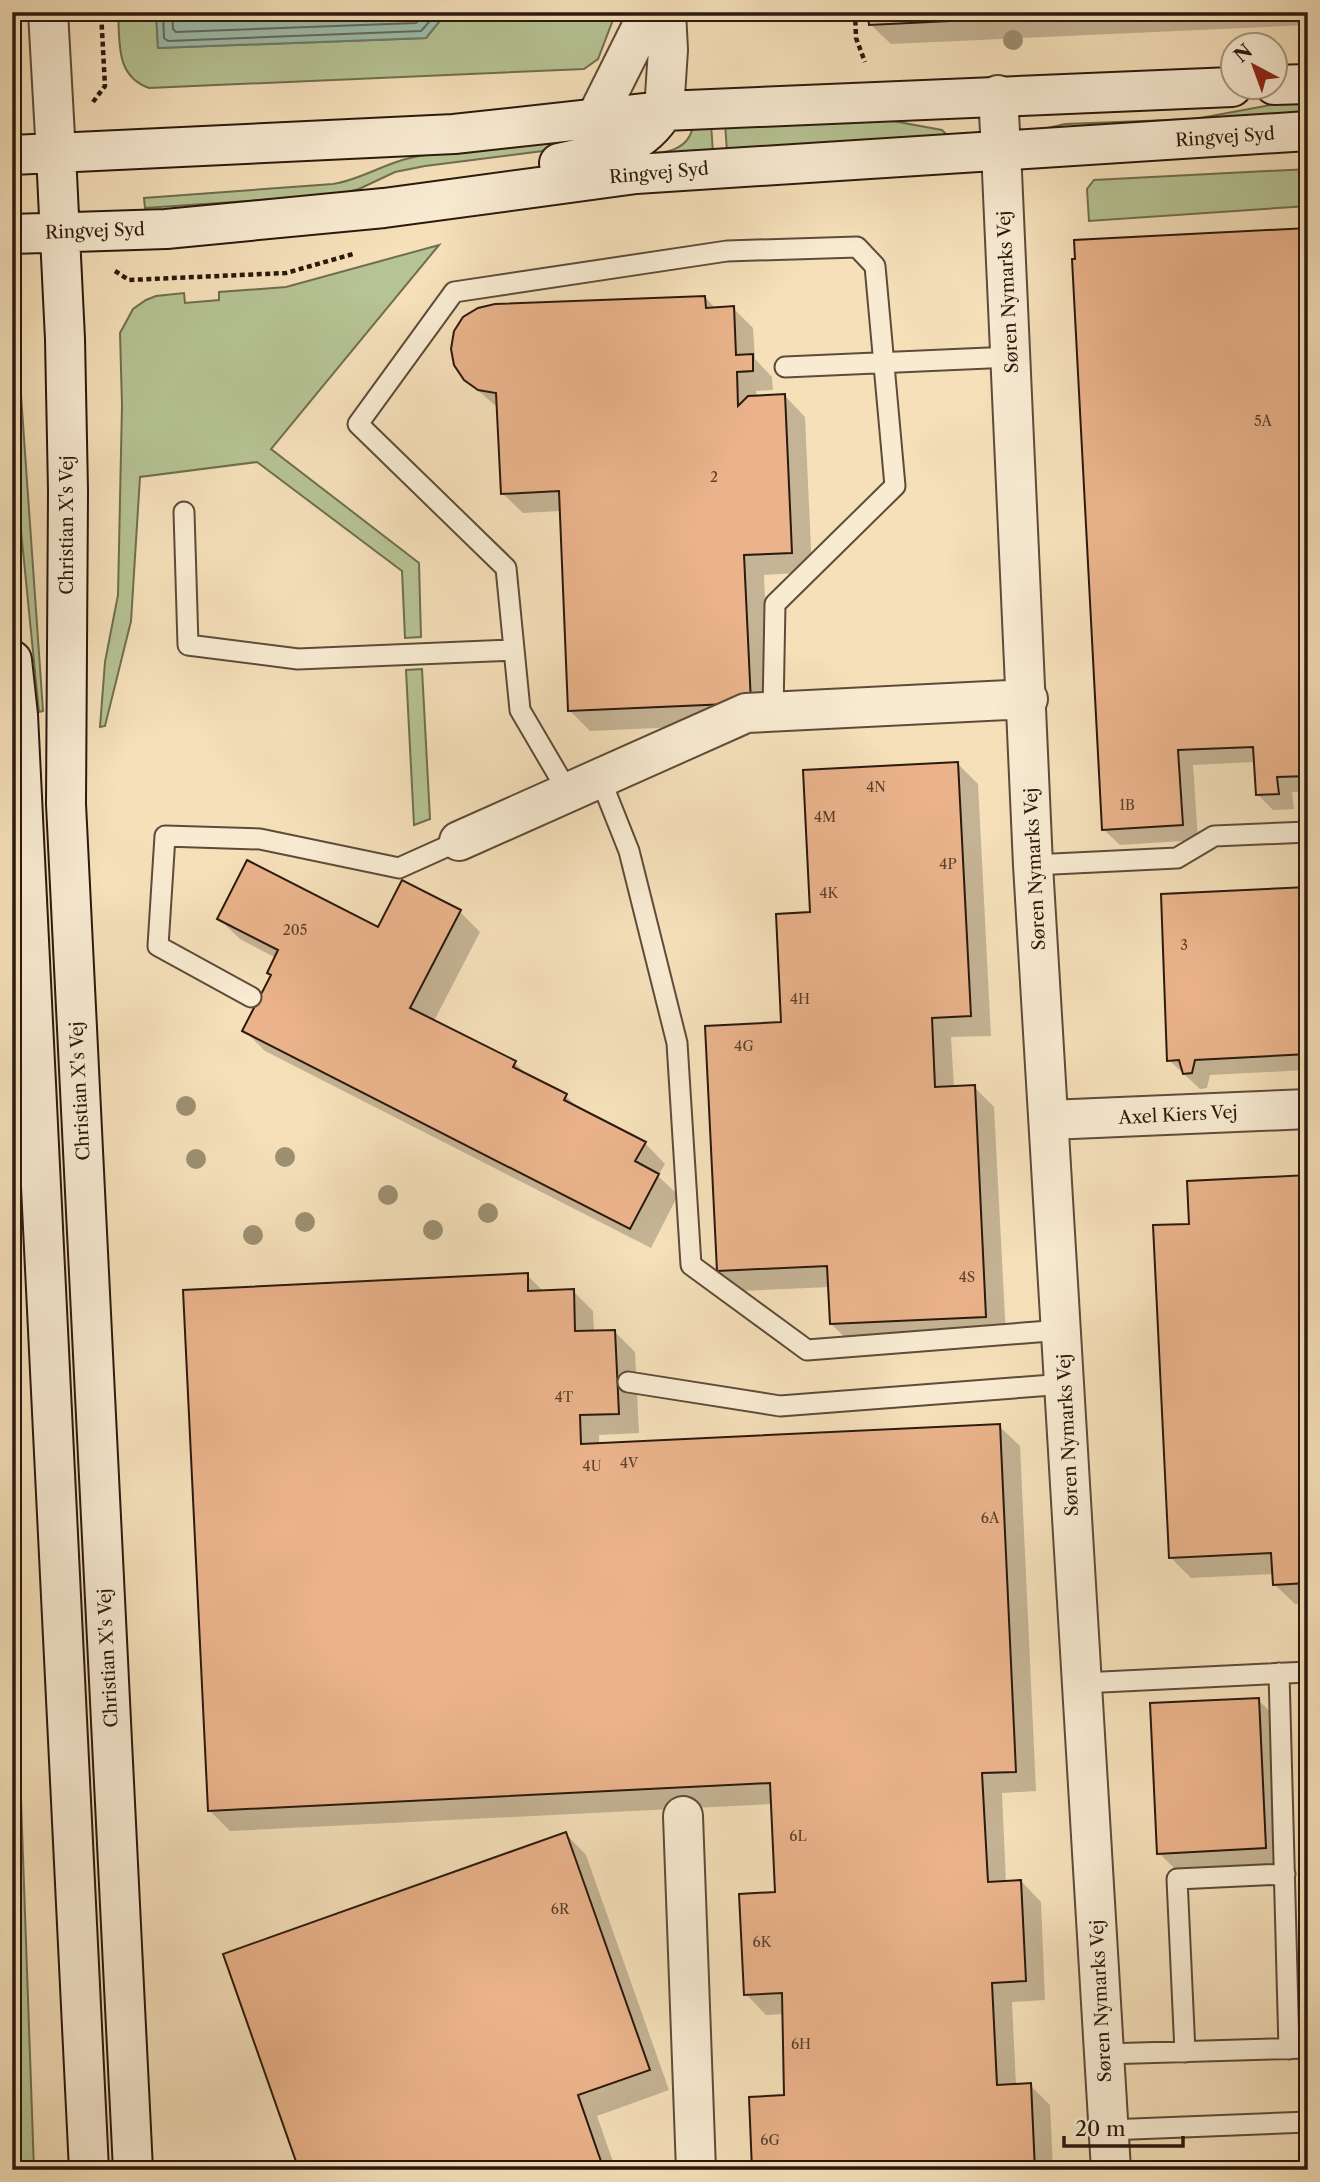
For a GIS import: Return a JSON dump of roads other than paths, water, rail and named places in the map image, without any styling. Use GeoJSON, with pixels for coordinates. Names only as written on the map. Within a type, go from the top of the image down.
{"type":"FeatureCollection","features":[{"type":"Feature","properties":{"kind":"main road","name":"Christian X's Vej"},"geometry":{"type":"LineString","coordinates":[[48,12],[60,233],[68,491],[65,804],[133,2170]]}},
{"type":"Feature","properties":{"kind":"main road"},"geometry":{"type":"LineString","coordinates":[[597,116],[649,12]]}},
{"type":"Feature","properties":{"kind":"main road"},"geometry":{"type":"LineString","coordinates":[[384,208],[633,144],[652,131],[664,111],[668,50],[666,12]]}},
{"type":"Feature","properties":{"kind":"main road"},"geometry":{"type":"LineString","coordinates":[[1288,85],[1308,84]]}},
{"type":"Feature","properties":{"kind":"main road"},"geometry":{"type":"LineString","coordinates":[[12,155],[454,134],[597,116],[664,111],[1218,88]]}},
{"type":"Feature","properties":{"kind":"main road","name":"Søren Nymarks Vej"},"geometry":{"type":"LineString","coordinates":[[998,95],[1028,699],[1033,865],[1111,2170]]}},
{"type":"Feature","properties":{"kind":"main road","name":"Ringvej Syd"},"geometry":{"type":"LineString","coordinates":[[12,234],[166,229],[384,208],[636,174],[1308,131]]}},
{"type":"Feature","properties":{"kind":"main road"},"geometry":{"type":"LineString","coordinates":[[12,660],[18,716],[89,2170]]}},
{"type":"Feature","properties":{"kind":"main road"},"geometry":{"type":"LineString","coordinates":[[458,841],[746,713],[1028,699]]}},
{"type":"Feature","properties":{"kind":"main road","name":"Axel Kiers Vej"},"geometry":{"type":"LineString","coordinates":[[1049,1120],[1308,1109]]}},
{"type":"Feature","properties":{"kind":"main road"},"geometry":{"type":"LineString","coordinates":[[683,1816],[696,2170]]}},
{"type":"Feature","properties":{"kind":"lane"},"geometry":{"type":"LineString","coordinates":[[774,711],[775,604],[895,486],[875,266],[857,247],[727,251],[454,292],[358,424],[506,568],[520,710],[584,785],[629,851],[677,1043],[691,1265],[807,1350],[1062,1330]]}},
{"type":"Feature","properties":{"kind":"lane"},"geometry":{"type":"LineString","coordinates":[[785,367],[1011,357]]}},
{"type":"Feature","properties":{"kind":"lane"},"geometry":{"type":"LineString","coordinates":[[184,512],[188,645],[298,659],[513,650]]}},
{"type":"Feature","properties":{"kind":"lane"},"geometry":{"type":"LineString","coordinates":[[1033,865],[1177,858],[1214,836],[1308,832]]}},
{"type":"Feature","properties":{"kind":"lane"},"geometry":{"type":"LineString","coordinates":[[251,997],[158,946],[165,836],[260,839],[399,868],[458,841]]}},
{"type":"Feature","properties":{"kind":"lane"},"geometry":{"type":"LineString","coordinates":[[628,1381],[780,1406],[1065,1384]]}},
{"type":"Feature","properties":{"kind":"lane"},"geometry":{"type":"LineString","coordinates":[[1082,1683],[1308,1672]]}},
{"type":"Feature","properties":{"kind":"lane"},"geometry":{"type":"LineString","coordinates":[[1104,2054],[1298,2048],[1284,1874],[1279,1673]]}},
{"type":"Feature","properties":{"kind":"lane"},"geometry":{"type":"LineString","coordinates":[[1185,2052],[1177,1879],[1284,1874]]}},
{"type":"Feature","properties":{"kind":"lane"},"geometry":{"type":"LineString","coordinates":[[1108,2130],[1308,2122]]}},
{"type":"Feature","properties":{"kind":"water"},"geometry":{"type":"Polygon","coordinates":[[[156,12],[447,12],[426,38],[158,48],[156,12]]]}}]}
